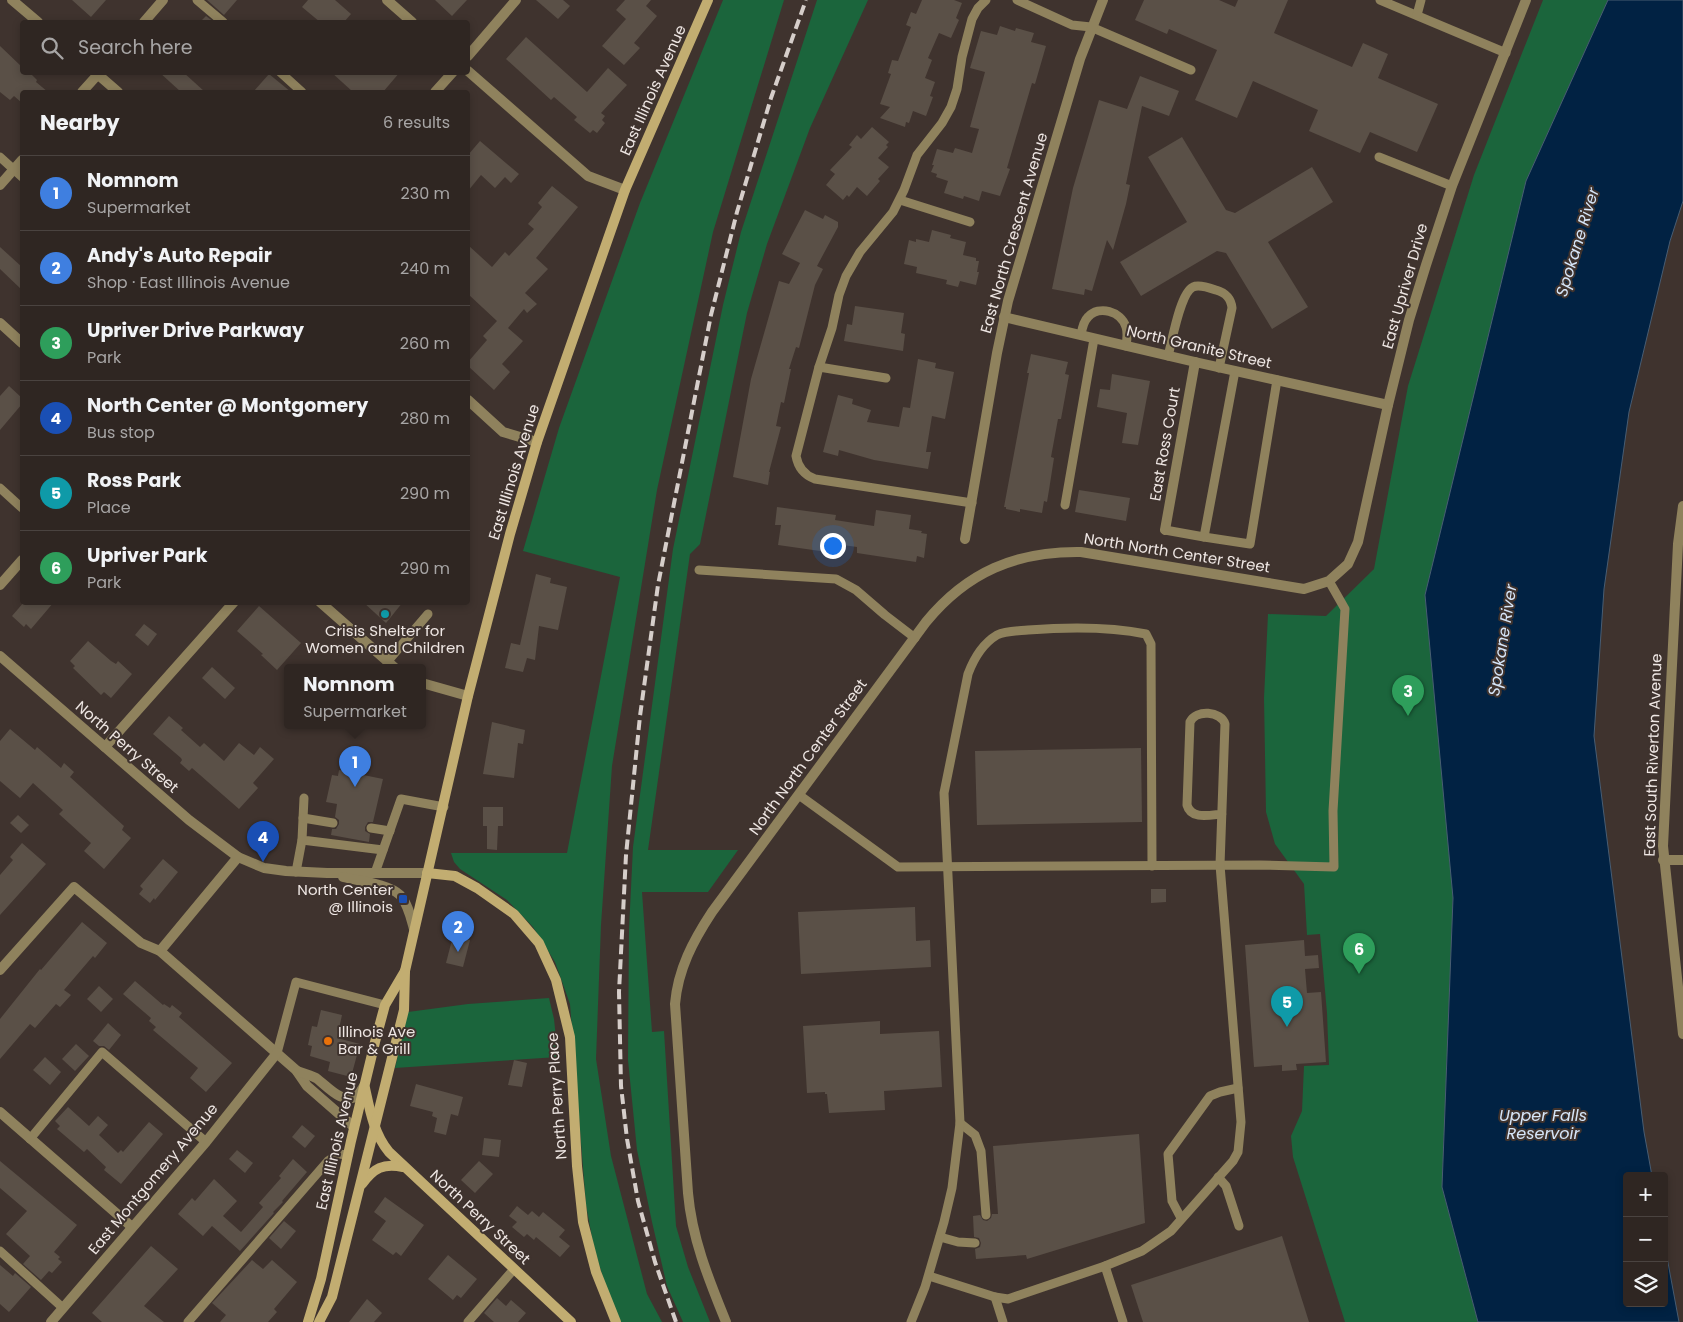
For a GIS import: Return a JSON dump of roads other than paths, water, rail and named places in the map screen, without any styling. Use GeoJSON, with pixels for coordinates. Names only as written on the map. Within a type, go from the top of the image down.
{"type":"FeatureCollection","features":[{"type":"Feature","properties":{"kind":"main road","name":"East Illinois Avenue"},"geometry":{"type":"LineString","coordinates":[[319,1322],[332,1296],[375,1128],[404,1010],[405,970],[468,696],[510,534],[537,442],[625,190],[708,0]]}},
{"type":"Feature","properties":{"kind":"main road","name":"North Perry Place"},"geometry":{"type":"LineString","coordinates":[[427,873],[455,876],[478,888],[514,914],[539,944],[556,980],[570,1037],[583,1222],[596,1272],[613,1320]]}},
{"type":"Feature","properties":{"kind":"main road","name":"East Illinois Avenue"},"geometry":{"type":"LineString","coordinates":[[308,1322],[321,1279],[354,1127],[386,1005],[405,970]]}},
{"type":"Feature","properties":{"kind":"main road"},"geometry":{"type":"LineString","coordinates":[[365,1085],[375,1128]]}},
{"type":"Feature","properties":{"kind":"main road","name":"North Perry Street"},"geometry":{"type":"LineString","coordinates":[[375,1128],[382,1144],[403,1166],[571,1322]]}},
{"type":"Feature","properties":{"kind":"main road"},"geometry":{"type":"LineString","coordinates":[[360,1187],[373,1172],[381,1168],[392,1165],[403,1166]]}},
{"type":"Feature","properties":{"kind":"street"},"geometry":{"type":"LineString","coordinates":[[12,0],[36,20]]}},
{"type":"Feature","properties":{"kind":"street"},"geometry":{"type":"LineString","coordinates":[[146,20],[163,0]]}},
{"type":"Feature","properties":{"kind":"street"},"geometry":{"type":"LineString","coordinates":[[387,0],[410,20]]}},
{"type":"Feature","properties":{"kind":"street"},"geometry":{"type":"LineString","coordinates":[[470,54],[516,0]]}},
{"type":"Feature","properties":{"kind":"street","name":"East North Crescent Avenue"},"geometry":{"type":"LineString","coordinates":[[965,539],[1004,317],[1080,59],[1103,0]]}},
{"type":"Feature","properties":{"kind":"street","name":"East Upriver Drive"},"geometry":{"type":"LineString","coordinates":[[1329,581],[1348,564],[1358,542],[1388,405],[1412,311],[1452,186],[1526,0]]}},
{"type":"Feature","properties":{"kind":"street"},"geometry":{"type":"LineString","coordinates":[[470,73],[588,176],[625,190]]}},
{"type":"Feature","properties":{"kind":"street"},"geometry":{"type":"LineString","coordinates":[[84,90],[96,75]]}},
{"type":"Feature","properties":{"kind":"street"},"geometry":{"type":"LineString","coordinates":[[100,75],[116,90]]}},
{"type":"Feature","properties":{"kind":"street"},"geometry":{"type":"LineString","coordinates":[[437,90],[450,75]]}},
{"type":"Feature","properties":{"kind":"street"},"geometry":{"type":"LineString","coordinates":[[0,185],[20,162]]}},
{"type":"Feature","properties":{"kind":"street","name":"North Granite Street"},"geometry":{"type":"LineString","coordinates":[[1004,317],[1219,368],[1388,405]]}},
{"type":"Feature","properties":{"kind":"street"},"geometry":{"type":"LineString","coordinates":[[0,323],[20,341]]}},
{"type":"Feature","properties":{"kind":"street","name":"East Ross Court"},"geometry":{"type":"LineString","coordinates":[[1165,530],[1194,362]]}},
{"type":"Feature","properties":{"kind":"street"},"geometry":{"type":"LineString","coordinates":[[470,402],[503,432],[537,442]]}},
{"type":"Feature","properties":{"kind":"street","name":"East South Riverton Avenue"},"geometry":{"type":"LineString","coordinates":[[1683,506],[1678,544],[1662,846],[1683,1034]]}},
{"type":"Feature","properties":{"kind":"street","name":"North North Center Street"},"geometry":{"type":"LineString","coordinates":[[726,1322],[698,1250],[690,1213],[675,1004],[678,985],[688,953],[702,928],[926,622],[945,601],[968,582],[985,572],[1006,563],[1046,553],[1090,553],[1304,589],[1329,581]]}},
{"type":"Feature","properties":{"kind":"street"},"geometry":{"type":"LineString","coordinates":[[0,585],[20,562]]}},
{"type":"Feature","properties":{"kind":"street"},"geometry":{"type":"LineString","coordinates":[[106,748],[231,605]]}},
{"type":"Feature","properties":{"kind":"street"},"geometry":{"type":"LineString","coordinates":[[323,605],[390,664]]}},
{"type":"Feature","properties":{"kind":"street","name":"North Perry Street"},"geometry":{"type":"LineString","coordinates":[[0,656],[189,820],[238,857]]}},
{"type":"Feature","properties":{"kind":"street"},"geometry":{"type":"LineString","coordinates":[[426,684],[468,696]]}},
{"type":"Feature","properties":{"kind":"street"},"geometry":{"type":"LineString","coordinates":[[160,951],[238,857],[264,868],[296,872],[427,873]]}},
{"type":"Feature","properties":{"kind":"street"},"geometry":{"type":"LineString","coordinates":[[1663,860],[1683,860]]}},
{"type":"Feature","properties":{"kind":"street"},"geometry":{"type":"LineString","coordinates":[[327,873],[386,887],[398,894],[407,908],[414,929]]}},
{"type":"Feature","properties":{"kind":"street"},"geometry":{"type":"LineString","coordinates":[[0,970],[74,887],[141,943],[160,951],[296,1070],[308,1086],[354,1127]]}},
{"type":"Feature","properties":{"kind":"street","name":"East Montgomery Avenue"},"geometry":{"type":"LineString","coordinates":[[51,1322],[206,1142],[277,1053]]}},
{"type":"Feature","properties":{"kind":"street"},"geometry":{"type":"LineString","coordinates":[[296,1070],[315,1078],[341,1097],[352,1098],[365,1085]]}},
{"type":"Feature","properties":{"kind":"street"},"geometry":{"type":"LineString","coordinates":[[0,1112],[132,1227]]}},
{"type":"Feature","properties":{"kind":"lane"},"geometry":{"type":"LineString","coordinates":[[197,0],[221,20]]}},
{"type":"Feature","properties":{"kind":"lane"},"geometry":{"type":"LineString","coordinates":[[972,503],[810,477],[797,462],[796,451],[819,367],[832,328],[842,285],[850,266],[888,219],[900,200],[917,155],[942,123],[951,107],[957,89],[962,57],[972,19],[978,8],[986,0]]}},
{"type":"Feature","properties":{"kind":"lane"},"geometry":{"type":"LineString","coordinates":[[1017,0],[1072,25],[1091,27],[1192,70]]}},
{"type":"Feature","properties":{"kind":"lane"},"geometry":{"type":"LineString","coordinates":[[1380,0],[1506,53]]}},
{"type":"Feature","properties":{"kind":"lane"},"geometry":{"type":"LineString","coordinates":[[1417,15],[1421,0]]}},
{"type":"Feature","properties":{"kind":"lane"},"geometry":{"type":"LineString","coordinates":[[283,75],[300,90]]}},
{"type":"Feature","properties":{"kind":"lane"},"geometry":{"type":"LineString","coordinates":[[1379,157],[1452,186]]}},
{"type":"Feature","properties":{"kind":"lane"},"geometry":{"type":"LineString","coordinates":[[0,158],[20,175]]}},
{"type":"Feature","properties":{"kind":"lane"},"geometry":{"type":"LineString","coordinates":[[900,200],[970,222]]}},
{"type":"Feature","properties":{"kind":"lane"},"geometry":{"type":"LineString","coordinates":[[1168,356],[1185,297],[1195,286],[1209,288],[1223,293],[1232,301],[1219,368]]}},
{"type":"Feature","properties":{"kind":"lane"},"geometry":{"type":"LineString","coordinates":[[1081,335],[1083,324],[1087,318],[1093,313],[1102,310],[1114,313],[1124,322],[1128,335],[1126,346]]}},
{"type":"Feature","properties":{"kind":"lane"},"geometry":{"type":"LineString","coordinates":[[1065,505],[1094,338]]}},
{"type":"Feature","properties":{"kind":"lane"},"geometry":{"type":"LineString","coordinates":[[819,367],[886,378]]}},
{"type":"Feature","properties":{"kind":"lane"},"geometry":{"type":"LineString","coordinates":[[1204,537],[1235,371]]}},
{"type":"Feature","properties":{"kind":"lane"},"geometry":{"type":"LineString","coordinates":[[1165,530],[1250,544],[1277,380]]}},
{"type":"Feature","properties":{"kind":"lane"},"geometry":{"type":"LineString","coordinates":[[0,488],[20,506]]}},
{"type":"Feature","properties":{"kind":"lane"},"geometry":{"type":"LineString","coordinates":[[699,570],[836,579],[856,590],[885,616],[915,638]]}},
{"type":"Feature","properties":{"kind":"lane"},"geometry":{"type":"LineString","coordinates":[[799,794],[898,867],[1220,865],[1334,867],[1333,811],[1345,609],[1329,581]]}},
{"type":"Feature","properties":{"kind":"lane"},"geometry":{"type":"LineString","coordinates":[[392,664],[428,614]]}},
{"type":"Feature","properties":{"kind":"lane"},"geometry":{"type":"LineString","coordinates":[[911,1322],[929,1276],[940,1237],[952,1188],[960,1123],[944,794],[968,674],[973,661],[983,646],[998,635],[1070,626],[1146,634],[1151,644],[1152,866]]}},
{"type":"Feature","properties":{"kind":"lane"},"geometry":{"type":"LineString","coordinates":[[929,1276],[995,1296],[1008,1298],[1105,1266],[1142,1251],[1171,1231],[1233,1161],[1238,1152],[1241,1122],[1220,865],[1222,814],[1225,724],[1223,718],[1219,715],[1198,714],[1192,717],[1190,722],[1188,810],[1193,814],[1200,815],[1222,814]]}},
{"type":"Feature","properties":{"kind":"lane"},"geometry":{"type":"LineString","coordinates":[[296,872],[302,840],[304,798]]}},
{"type":"Feature","properties":{"kind":"lane"},"geometry":{"type":"LineString","coordinates":[[375,873],[401,799],[444,807]]}},
{"type":"Feature","properties":{"kind":"lane"},"geometry":{"type":"LineString","coordinates":[[303,818],[333,823]]}},
{"type":"Feature","properties":{"kind":"lane"},"geometry":{"type":"LineString","coordinates":[[372,828],[390,831]]}},
{"type":"Feature","properties":{"kind":"lane"},"geometry":{"type":"LineString","coordinates":[[302,840],[383,850]]}},
{"type":"Feature","properties":{"kind":"lane"},"geometry":{"type":"LineString","coordinates":[[277,1053],[296,982],[386,1005]]}},
{"type":"Feature","properties":{"kind":"lane"},"geometry":{"type":"LineString","coordinates":[[30,1139],[102,1052],[206,1142]]}},
{"type":"Feature","properties":{"kind":"lane"},"geometry":{"type":"LineString","coordinates":[[1181,1218],[1172,1201],[1168,1154],[1210,1096],[1237,1085]]}},
{"type":"Feature","properties":{"kind":"lane"},"geometry":{"type":"LineString","coordinates":[[960,1123],[975,1135],[981,1152],[986,1215]]}},
{"type":"Feature","properties":{"kind":"lane"},"geometry":{"type":"LineString","coordinates":[[188,1322],[328,1161],[338,1154],[348,1155]]}},
{"type":"Feature","properties":{"kind":"lane"},"geometry":{"type":"LineString","coordinates":[[1218,1177],[1226,1186],[1239,1226]]}},
{"type":"Feature","properties":{"kind":"lane"},"geometry":{"type":"LineString","coordinates":[[940,1237],[975,1244]]}},
{"type":"Feature","properties":{"kind":"lane"},"geometry":{"type":"LineString","coordinates":[[0,1251],[63,1308]]}},
{"type":"Feature","properties":{"kind":"lane"},"geometry":{"type":"LineString","coordinates":[[1105,1266],[1123,1322]]}},
{"type":"Feature","properties":{"kind":"lane"},"geometry":{"type":"LineString","coordinates":[[468,1322],[514,1269]]}},
{"type":"Feature","properties":{"kind":"lane"},"geometry":{"type":"LineString","coordinates":[[995,1296],[1003,1322]]}},
{"type":"Feature","properties":{"kind":"water","name":"Upper Falls Reservoir"},"geometry":{"type":"Polygon","coordinates":[[[1608,0],[1683,0],[1683,201],[1670,241],[1629,412],[1604,589],[1594,736],[1644,1132],[1651,1172],[1623,1172],[1623,1307],[1668,1307],[1668,1263],[1679,1322],[1478,1322],[1442,1187],[1453,898],[1425,595],[1526,181],[1608,0]]]}},
{"type":"Feature","properties":{"kind":"railway"},"geometry":{"type":"LineString","coordinates":[[676,1322],[655,1262],[638,1201],[627,1139],[621,1086],[619,992],[626,855],[640,716],[658,585],[711,315],[737,212],[771,98],[806,0]]}},
{"type":"Feature","properties":{"kind":"place","name":"Crisis Shelter for Women and Children"},"geometry":{"type":"Point","coordinates":[385,614]}},
{"type":"Feature","properties":{"kind":"place","name":"Upriver Drive Parkway"},"geometry":{"type":"Point","coordinates":[1408,716]}},
{"type":"Feature","properties":{"kind":"place","name":"Nomnom"},"geometry":{"type":"Point","coordinates":[355,787]}},
{"type":"Feature","properties":{"kind":"place","name":"North Center @ Montgomery"},"geometry":{"type":"Point","coordinates":[263,862]}},
{"type":"Feature","properties":{"kind":"place","name":"North Center @ Illinois"},"geometry":{"type":"Point","coordinates":[403,899]}},
{"type":"Feature","properties":{"kind":"place","name":"Andy's Auto Repair"},"geometry":{"type":"Point","coordinates":[458,952]}},
{"type":"Feature","properties":{"kind":"place","name":"Upriver Park"},"geometry":{"type":"Point","coordinates":[1359,974]}},
{"type":"Feature","properties":{"kind":"place","name":"Ross Park"},"geometry":{"type":"Point","coordinates":[1287,1027]}},
{"type":"Feature","properties":{"kind":"place","name":"Illinois Ave Bar & Grill"},"geometry":{"type":"Point","coordinates":[328,1041]}},
{"type":"Feature","properties":{"kind":"water label","name":"Spokane River"},"geometry":{"type":"Point","coordinates":[1577,242]}},
{"type":"Feature","properties":{"kind":"water label","name":"Spokane River"},"geometry":{"type":"Point","coordinates":[1502,640]}}]}
